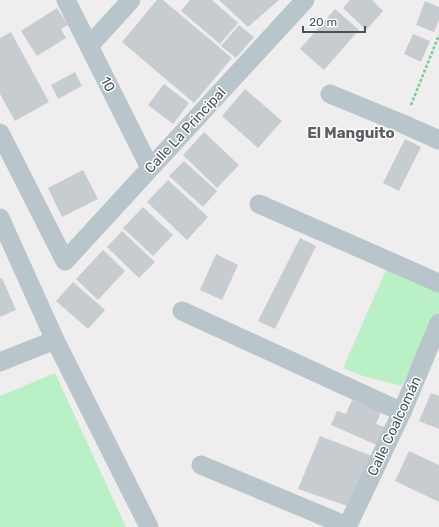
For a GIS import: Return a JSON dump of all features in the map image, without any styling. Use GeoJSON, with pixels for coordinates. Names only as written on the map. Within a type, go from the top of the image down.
{"type":"FeatureCollection","features":[{"type":"Feature","properties":{"kind":"street","name":"10"},"geometry":{"type":"LineString","coordinates":[[66,0],[150,168]]}},
{"type":"Feature","properties":{"kind":"street"},"geometry":{"type":"LineString","coordinates":[[89,46],[131,0]]}},
{"type":"Feature","properties":{"kind":"street","name":"Calle La Principal"},"geometry":{"type":"LineString","coordinates":[[0,133],[65,261],[304,0]]}},
{"type":"Feature","properties":{"kind":"street"},"geometry":{"type":"LineString","coordinates":[[330,94],[439,140]]}},
{"type":"Feature","properties":{"kind":"street"},"geometry":{"type":"LineString","coordinates":[[259,204],[439,283]]}},
{"type":"Feature","properties":{"kind":"street"},"geometry":{"type":"LineString","coordinates":[[0,218],[55,340],[149,527]]}},
{"type":"Feature","properties":{"kind":"street"},"geometry":{"type":"LineString","coordinates":[[182,311],[402,412]]}},
{"type":"Feature","properties":{"kind":"street","name":"Calle Coalcomán"},"geometry":{"type":"LineString","coordinates":[[347,526],[402,412],[439,323]]}},
{"type":"Feature","properties":{"kind":"street"},"geometry":{"type":"LineString","coordinates":[[0,362],[55,340]]}},
{"type":"Feature","properties":{"kind":"street"},"geometry":{"type":"LineString","coordinates":[[201,465],[347,526]]}},
{"type":"Feature","properties":{"kind":"path"},"geometry":{"type":"LineString","coordinates":[[403,124],[439,35]]}},
{"type":"Feature","properties":{"kind":"green space"},"geometry":{"type":"Polygon","coordinates":[[[386,270],[439,291],[439,312],[401,386],[363,376],[343,368],[386,270]]]}},
{"type":"Feature","properties":{"kind":"green space"},"geometry":{"type":"Polygon","coordinates":[[[55,373],[126,527],[0,527],[0,396],[55,373]]]}},
{"type":"Feature","properties":{"kind":"building"},"geometry":{"type":"Polygon","coordinates":[[[157,0],[163,0],[232,58],[194,103],[122,42],[157,0]]]}},
{"type":"Feature","properties":{"kind":"building"},"geometry":{"type":"Polygon","coordinates":[[[190,0],[212,0],[238,23],[220,44],[181,11],[190,0]]]}},
{"type":"Feature","properties":{"kind":"building"},"geometry":{"type":"Polygon","coordinates":[[[219,0],[279,0],[248,27],[219,0]]]}},
{"type":"Feature","properties":{"kind":"building"},"geometry":{"type":"Polygon","coordinates":[[[350,0],[372,0],[383,11],[366,30],[343,8],[350,0]]]}},
{"type":"Feature","properties":{"kind":"building"},"geometry":{"type":"Polygon","coordinates":[[[425,1],[439,7],[439,20],[434,32],[416,25],[425,1]]]}},
{"type":"Feature","properties":{"kind":"building"},"geometry":{"type":"Polygon","coordinates":[[[57,8],[68,25],[61,29],[66,38],[37,56],[21,31],[57,8]]]}},
{"type":"Feature","properties":{"kind":"building"},"geometry":{"type":"Polygon","coordinates":[[[335,9],[359,30],[324,70],[300,49],[335,9]]]}},
{"type":"Feature","properties":{"kind":"building"},"geometry":{"type":"Polygon","coordinates":[[[239,25],[254,37],[236,58],[221,46],[239,25]]]}},
{"type":"Feature","properties":{"kind":"building"},"geometry":{"type":"Polygon","coordinates":[[[11,32],[49,102],[15,121],[0,94],[0,38],[11,32]]]}},
{"type":"Feature","properties":{"kind":"building"},"geometry":{"type":"Polygon","coordinates":[[[413,34],[430,41],[421,62],[404,54],[413,34]]]}},
{"type":"Feature","properties":{"kind":"building"},"geometry":{"type":"Polygon","coordinates":[[[75,72],[82,86],[58,99],[51,85],[75,72]]]}},
{"type":"Feature","properties":{"kind":"building"},"geometry":{"type":"Polygon","coordinates":[[[164,84],[189,103],[173,124],[148,105],[164,84]]]}},
{"type":"Feature","properties":{"kind":"building"},"geometry":{"type":"Polygon","coordinates":[[[245,89],[282,121],[258,148],[222,116],[245,89]]]}},
{"type":"Feature","properties":{"kind":"building"},"geometry":{"type":"Polygon","coordinates":[[[204,132],[239,165],[217,188],[183,155],[204,132]]]}},
{"type":"Feature","properties":{"kind":"building"},"geometry":{"type":"Polygon","coordinates":[[[405,139],[421,147],[399,191],[383,183],[405,139]]]}},
{"type":"Feature","properties":{"kind":"building"},"geometry":{"type":"Polygon","coordinates":[[[184,161],[217,191],[203,207],[169,176],[184,161]]]}},
{"type":"Feature","properties":{"kind":"building"},"geometry":{"type":"Polygon","coordinates":[[[83,170],[98,199],[62,217],[48,188],[83,170]]]}},
{"type":"Feature","properties":{"kind":"building"},"geometry":{"type":"Polygon","coordinates":[[[168,180],[208,217],[187,240],[147,202],[168,180]]]}},
{"type":"Feature","properties":{"kind":"building"},"geometry":{"type":"Polygon","coordinates":[[[143,207],[173,235],[153,256],[123,228],[143,207]]]}},
{"type":"Feature","properties":{"kind":"building"},"geometry":{"type":"Polygon","coordinates":[[[122,231],[155,262],[139,278],[107,247],[122,231]]]}},
{"type":"Feature","properties":{"kind":"building"},"geometry":{"type":"Polygon","coordinates":[[[300,238],[316,246],[275,329],[258,321],[300,238]]]}},
{"type":"Feature","properties":{"kind":"building"},"geometry":{"type":"Polygon","coordinates":[[[103,250],[125,271],[98,300],[76,279],[103,250]]]}},
{"type":"Feature","properties":{"kind":"building"},"geometry":{"type":"Polygon","coordinates":[[[216,254],[238,265],[222,300],[200,290],[216,254]]]}},
{"type":"Feature","properties":{"kind":"building"},"geometry":{"type":"Polygon","coordinates":[[[2,278],[16,310],[0,317],[0,279],[2,278]]]}},
{"type":"Feature","properties":{"kind":"building"},"geometry":{"type":"Polygon","coordinates":[[[73,282],[105,310],[88,329],[56,301],[73,282]]]}},
{"type":"Feature","properties":{"kind":"building"},"geometry":{"type":"Polygon","coordinates":[[[431,393],[439,396],[439,429],[419,421],[431,393]]]}},
{"type":"Feature","properties":{"kind":"building"},"geometry":{"type":"Polygon","coordinates":[[[352,400],[381,412],[376,424],[387,428],[379,446],[331,425],[337,411],[346,414],[352,400]]]}},
{"type":"Feature","properties":{"kind":"building"},"geometry":{"type":"Polygon","coordinates":[[[320,436],[372,456],[350,507],[298,489],[320,436]]]}},
{"type":"Feature","properties":{"kind":"building"},"geometry":{"type":"Polygon","coordinates":[[[409,451],[439,465],[439,502],[395,481],[409,451]]]}},
{"type":"Feature","properties":{"kind":"district","name":"El Manguito"},"geometry":{"type":"Point","coordinates":[351,133]}}]}
